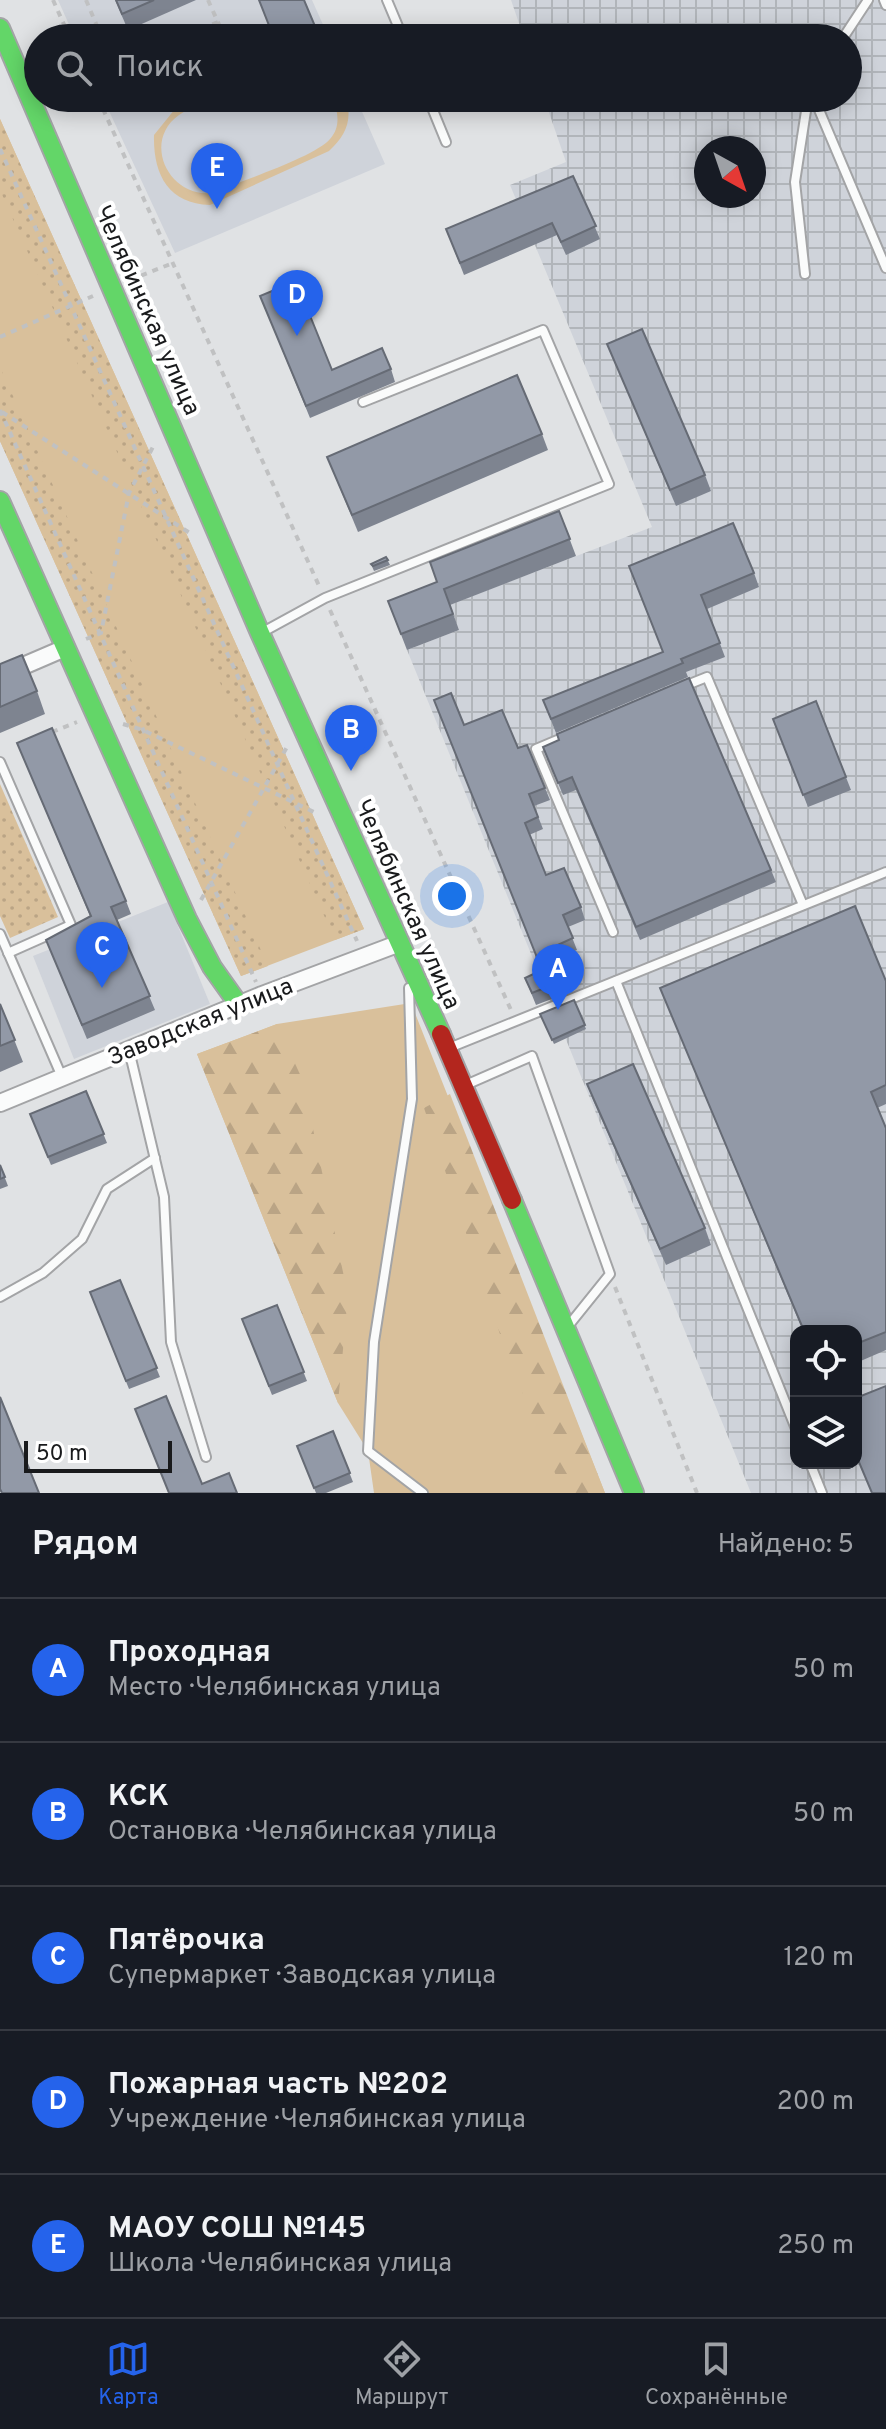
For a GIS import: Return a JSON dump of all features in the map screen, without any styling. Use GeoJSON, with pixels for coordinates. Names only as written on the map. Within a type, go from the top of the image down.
{"type":"FeatureCollection","features":[{"type":"Feature","properties":{"kind":"street","name":"Челябинская улица"},"geometry":{"type":"LineString","coordinates":[[0,28],[24,84]]}},
{"type":"Feature","properties":{"kind":"street","name":"Челябинская улица"},"geometry":{"type":"LineString","coordinates":[[36,112],[170,416],[260,633],[464,1086],[634,1493]]}},
{"type":"Feature","properties":{"kind":"street"},"geometry":{"type":"LineString","coordinates":[[0,501],[187,919],[212,967],[239,1005]]}},
{"type":"Feature","properties":{"kind":"street"},"geometry":{"type":"LineString","coordinates":[[0,676],[65,648]]}},
{"type":"Feature","properties":{"kind":"street","name":"Заводская улица"},"geometry":{"type":"LineString","coordinates":[[0,1103],[262,995],[400,943]]}},
{"type":"Feature","properties":{"kind":"lane"},"geometry":{"type":"LineString","coordinates":[[387,0],[397,24]]}},
{"type":"Feature","properties":{"kind":"lane"},"geometry":{"type":"LineString","coordinates":[[852,24],[868,0]]}},
{"type":"Feature","properties":{"kind":"lane"},"geometry":{"type":"LineString","coordinates":[[434,112],[446,142]]}},
{"type":"Feature","properties":{"kind":"lane"},"geometry":{"type":"LineString","coordinates":[[805,274],[795,182],[808,112]]}},
{"type":"Feature","properties":{"kind":"lane"},"geometry":{"type":"LineString","coordinates":[[817,112],[886,266]]}},
{"type":"Feature","properties":{"kind":"lane"},"geometry":{"type":"LineString","coordinates":[[260,633],[325,598],[609,484],[543,330],[363,402]]}},
{"type":"Feature","properties":{"kind":"lane"},"geometry":{"type":"LineString","coordinates":[[679,689],[707,677],[803,905]]}},
{"type":"Feature","properties":{"kind":"lane"},"geometry":{"type":"LineString","coordinates":[[579,731],[536,749],[613,932]]}},
{"type":"Feature","properties":{"kind":"lane"},"geometry":{"type":"LineString","coordinates":[[0,762],[71,925],[8,953]]}},
{"type":"Feature","properties":{"kind":"lane"},"geometry":{"type":"LineString","coordinates":[[447,1048],[886,872]]}},
{"type":"Feature","properties":{"kind":"lane"},"geometry":{"type":"LineString","coordinates":[[0,934],[62,1077]]}},
{"type":"Feature","properties":{"kind":"lane"},"geometry":{"type":"LineString","coordinates":[[400,943],[411,1003],[412,1099],[374,1342],[368,1451],[423,1493]]}},
{"type":"Feature","properties":{"kind":"lane"},"geometry":{"type":"LineString","coordinates":[[616,981],[790,1414]]}},
{"type":"Feature","properties":{"kind":"lane"},"geometry":{"type":"LineString","coordinates":[[128,1049],[164,1197],[171,1342],[206,1457]]}},
{"type":"Feature","properties":{"kind":"lane"},"geometry":{"type":"LineString","coordinates":[[464,1086],[532,1056],[610,1274],[565,1328]]}},
{"type":"Feature","properties":{"kind":"lane"},"geometry":{"type":"LineString","coordinates":[[0,1297],[43,1273],[82,1239],[107,1189],[131,1170],[155,1158]]}},
{"type":"Feature","properties":{"kind":"lane"},"geometry":{"type":"LineString","coordinates":[[812,1469],[822,1493]]}},
{"type":"Feature","properties":{"kind":"path"},"geometry":{"type":"LineString","coordinates":[[53,0],[64,24]]}},
{"type":"Feature","properties":{"kind":"path"},"geometry":{"type":"LineString","coordinates":[[86,0],[96,24]]}},
{"type":"Feature","properties":{"kind":"path"},"geometry":{"type":"LineString","coordinates":[[208,0],[218,22],[213,24]]}},
{"type":"Feature","properties":{"kind":"path"},"geometry":{"type":"LineString","coordinates":[[104,112],[516,1019]]}},
{"type":"Feature","properties":{"kind":"path"},"geometry":{"type":"LineString","coordinates":[[0,149],[364,958]]}},
{"type":"Feature","properties":{"kind":"path"},"geometry":{"type":"LineString","coordinates":[[0,337],[173,263]]}},
{"type":"Feature","properties":{"kind":"path"},"geometry":{"type":"LineString","coordinates":[[0,410],[203,542]]}},
{"type":"Feature","properties":{"kind":"path"},"geometry":{"type":"LineString","coordinates":[[0,410],[262,995]]}},
{"type":"Feature","properties":{"kind":"path"},"geometry":{"type":"LineString","coordinates":[[101,633],[129,493],[143,466]]}},
{"type":"Feature","properties":{"kind":"path"},"geometry":{"type":"LineString","coordinates":[[40,737],[94,715],[143,730],[321,816]]}},
{"type":"Feature","properties":{"kind":"path"},"geometry":{"type":"LineString","coordinates":[[206,892],[301,725]]}},
{"type":"Feature","properties":{"kind":"path"},"geometry":{"type":"LineString","coordinates":[[610,1274],[697,1493]]}},
{"type":"Feature","properties":{"kind":"shaded area"},"geometry":{"type":"Polygon","coordinates":[[[58,0],[312,0],[323,24],[69,24],[58,0]]]}},
{"type":"Feature","properties":{"kind":"shaded area"},"geometry":{"type":"Polygon","coordinates":[[[511,0],[886,0],[886,1493],[751,1493],[407,650],[459,630],[449,605],[652,527],[510,185],[566,162],[549,112],[862,112],[862,24],[519,24],[511,0]]]}},
{"type":"Feature","properties":{"kind":"shaded area"},"geometry":{"type":"Polygon","coordinates":[[[110,112],[362,112],[385,164],[175,253],[110,112]]]}},
{"type":"Feature","properties":{"kind":"shaded area"},"geometry":{"type":"Polygon","coordinates":[[[168,902],[210,1004],[74,1059],[33,956],[168,902]]]}},
{"type":"Feature","properties":{"kind":"green space"},"geometry":{"type":"Polygon","coordinates":[[[173,112],[184,112],[168,126],[162,139],[165,165],[172,177],[183,186],[196,192],[211,193],[309,154],[330,139],[337,124],[336,112],[349,114],[343,134],[329,151],[210,205],[183,199],[166,184],[156,162],[154,135],[173,112]]]}},
{"type":"Feature","properties":{"kind":"green space"},"geometry":{"type":"Polygon","coordinates":[[[0,119],[364,929],[241,976],[0,441],[0,119]]]}},
{"type":"Feature","properties":{"kind":"green space"},"geometry":{"type":"Polygon","coordinates":[[[0,119],[364,929],[335,940],[0,190],[0,119]]]}},
{"type":"Feature","properties":{"kind":"green space"},"geometry":{"type":"Polygon","coordinates":[[[0,367],[268,966],[241,976],[0,441],[0,367]]]}},
{"type":"Feature","properties":{"kind":"green space"},"geometry":{"type":"Polygon","coordinates":[[[0,784],[58,917],[10,938],[0,916],[0,784]]]}},
{"type":"Feature","properties":{"kind":"green space"},"geometry":{"type":"Polygon","coordinates":[[[411,1003],[605,1493],[374,1493],[368,1451],[338,1403],[197,1054],[277,1024],[411,1003]]]}},
{"type":"Feature","properties":{"kind":"green space"},"geometry":{"type":"Polygon","coordinates":[[[277,1024],[303,1081],[348,1296],[338,1403],[197,1054],[277,1024]]]}},
{"type":"Feature","properties":{"kind":"green space"},"geometry":{"type":"Polygon","coordinates":[[[450,1094],[605,1493],[563,1493],[505,1349],[424,1108],[450,1094]]]}},
{"type":"Feature","properties":{"kind":"building"},"geometry":{"type":"Polygon","coordinates":[[[116,0],[154,0],[122,14],[116,0]]]}},
{"type":"Feature","properties":{"kind":"building"},"geometry":{"type":"Polygon","coordinates":[[[259,0],[304,0],[314,24],[268,24],[259,0]]]}},
{"type":"Feature","properties":{"kind":"building"},"geometry":{"type":"Polygon","coordinates":[[[573,176],[596,226],[561,242],[552,223],[460,263],[446,229],[573,176]]]}},
{"type":"Feature","properties":{"kind":"building"},"geometry":{"type":"Polygon","coordinates":[[[296,281],[332,370],[382,348],[391,369],[306,406],[260,296],[296,281]]]}},
{"type":"Feature","properties":{"kind":"building"},"geometry":{"type":"Polygon","coordinates":[[[642,329],[705,475],[670,490],[607,344],[642,329]]]}},
{"type":"Feature","properties":{"kind":"building"},"geometry":{"type":"Polygon","coordinates":[[[517,375],[542,434],[352,515],[327,457],[517,375]]]}},
{"type":"Feature","properties":{"kind":"building"},"geometry":{"type":"Polygon","coordinates":[[[559,511],[570,539],[444,589],[453,614],[401,634],[388,601],[437,582],[430,562],[559,511]]]}},
{"type":"Feature","properties":{"kind":"building"},"geometry":{"type":"Polygon","coordinates":[[[733,523],[754,573],[701,595],[720,643],[681,659],[683,663],[551,719],[543,700],[663,652],[629,566],[733,523]]]}},
{"type":"Feature","properties":{"kind":"building"},"geometry":{"type":"Polygon","coordinates":[[[386,557],[388,560],[373,566],[371,564],[386,557]]]}},
{"type":"Feature","properties":{"kind":"building"},"geometry":{"type":"Polygon","coordinates":[[[22,655],[37,691],[0,707],[0,664],[22,655]]]}},
{"type":"Feature","properties":{"kind":"building"},"geometry":{"type":"Polygon","coordinates":[[[689,678],[771,870],[636,927],[572,777],[558,783],[543,747],[559,740],[557,734],[689,678]]]}},
{"type":"Feature","properties":{"kind":"building"},"geometry":{"type":"Polygon","coordinates":[[[451,693],[464,725],[502,710],[518,748],[527,745],[545,788],[529,794],[538,817],[525,823],[546,875],[564,868],[581,907],[563,915],[573,938],[551,948],[565,980],[532,993],[525,978],[542,970],[434,700],[451,693]]]}},
{"type":"Feature","properties":{"kind":"building"},"geometry":{"type":"Polygon","coordinates":[[[816,701],[846,777],[803,795],[773,719],[816,701]]]}},
{"type":"Feature","properties":{"kind":"building"},"geometry":{"type":"Polygon","coordinates":[[[52,728],[126,901],[111,907],[150,996],[82,1025],[46,940],[91,916],[17,743],[52,728]]]}},
{"type":"Feature","properties":{"kind":"building"},"geometry":{"type":"Polygon","coordinates":[[[855,906],[886,981],[886,1085],[871,1092],[886,1128],[886,1332],[862,1342],[862,1325],[801,1325],[660,988],[855,906]]]}},
{"type":"Feature","properties":{"kind":"building"},"geometry":{"type":"Polygon","coordinates":[[[574,1000],[585,1025],[552,1040],[540,1014],[574,1000]]]}},
{"type":"Feature","properties":{"kind":"building"},"geometry":{"type":"Polygon","coordinates":[[[0,1004],[15,1040],[0,1046],[0,1004]]]}},
{"type":"Feature","properties":{"kind":"building"},"geometry":{"type":"Polygon","coordinates":[[[633,1064],[705,1228],[660,1249],[587,1084],[633,1064]]]}},
{"type":"Feature","properties":{"kind":"building"},"geometry":{"type":"Polygon","coordinates":[[[86,1091],[104,1134],[48,1157],[30,1114],[86,1091]]]}},
{"type":"Feature","properties":{"kind":"building"},"geometry":{"type":"Polygon","coordinates":[[[120,1280],[157,1368],[126,1381],[90,1292],[120,1280]]]}},
{"type":"Feature","properties":{"kind":"building"},"geometry":{"type":"Polygon","coordinates":[[[277,1305],[304,1372],[269,1386],[242,1319],[277,1305]]]}},
{"type":"Feature","properties":{"kind":"building"},"geometry":{"type":"Polygon","coordinates":[[[886,1386],[886,1493],[872,1493],[862,1469],[862,1396],[886,1386]]]}},
{"type":"Feature","properties":{"kind":"building"},"geometry":{"type":"Polygon","coordinates":[[[166,1396],[202,1484],[229,1473],[237,1493],[169,1493],[135,1409],[166,1396]]]}},
{"type":"Feature","properties":{"kind":"building"},"geometry":{"type":"Polygon","coordinates":[[[0,1397],[39,1493],[2,1493],[0,1489],[0,1397]]]}},
{"type":"Feature","properties":{"kind":"building"},"geometry":{"type":"Polygon","coordinates":[[[333,1431],[350,1473],[314,1488],[297,1446],[333,1431]]]}},
{"type":"Feature","properties":{"kind":"traffic: fast"},"geometry":{"type":"LineString","coordinates":[[0,28],[24,84]]}},
{"type":"Feature","properties":{"kind":"traffic: fast"},"geometry":{"type":"LineString","coordinates":[[36,112],[260,633],[441,1034]]}},
{"type":"Feature","properties":{"kind":"traffic: fast"},"geometry":{"type":"LineString","coordinates":[[0,501],[187,919],[212,967],[239,1005]]}},
{"type":"Feature","properties":{"kind":"traffic: fast"},"geometry":{"type":"LineString","coordinates":[[512,1200],[634,1493]]}},
{"type":"Feature","properties":{"kind":"traffic: jam"},"geometry":{"type":"LineString","coordinates":[[441,1034],[512,1200]]}},
{"type":"Feature","properties":{"kind":"place","name":"МАОУ СОШ №145"},"geometry":{"type":"Point","coordinates":[217,209]}},
{"type":"Feature","properties":{"kind":"place","name":"Пожарная часть №202"},"geometry":{"type":"Point","coordinates":[297,336]}},
{"type":"Feature","properties":{"kind":"place","name":"КСК"},"geometry":{"type":"Point","coordinates":[351,771]}},
{"type":"Feature","properties":{"kind":"place","name":"Пятёрочка"},"geometry":{"type":"Point","coordinates":[102,988]}},
{"type":"Feature","properties":{"kind":"place","name":"Проходная"},"geometry":{"type":"Point","coordinates":[558,1010]}}]}
